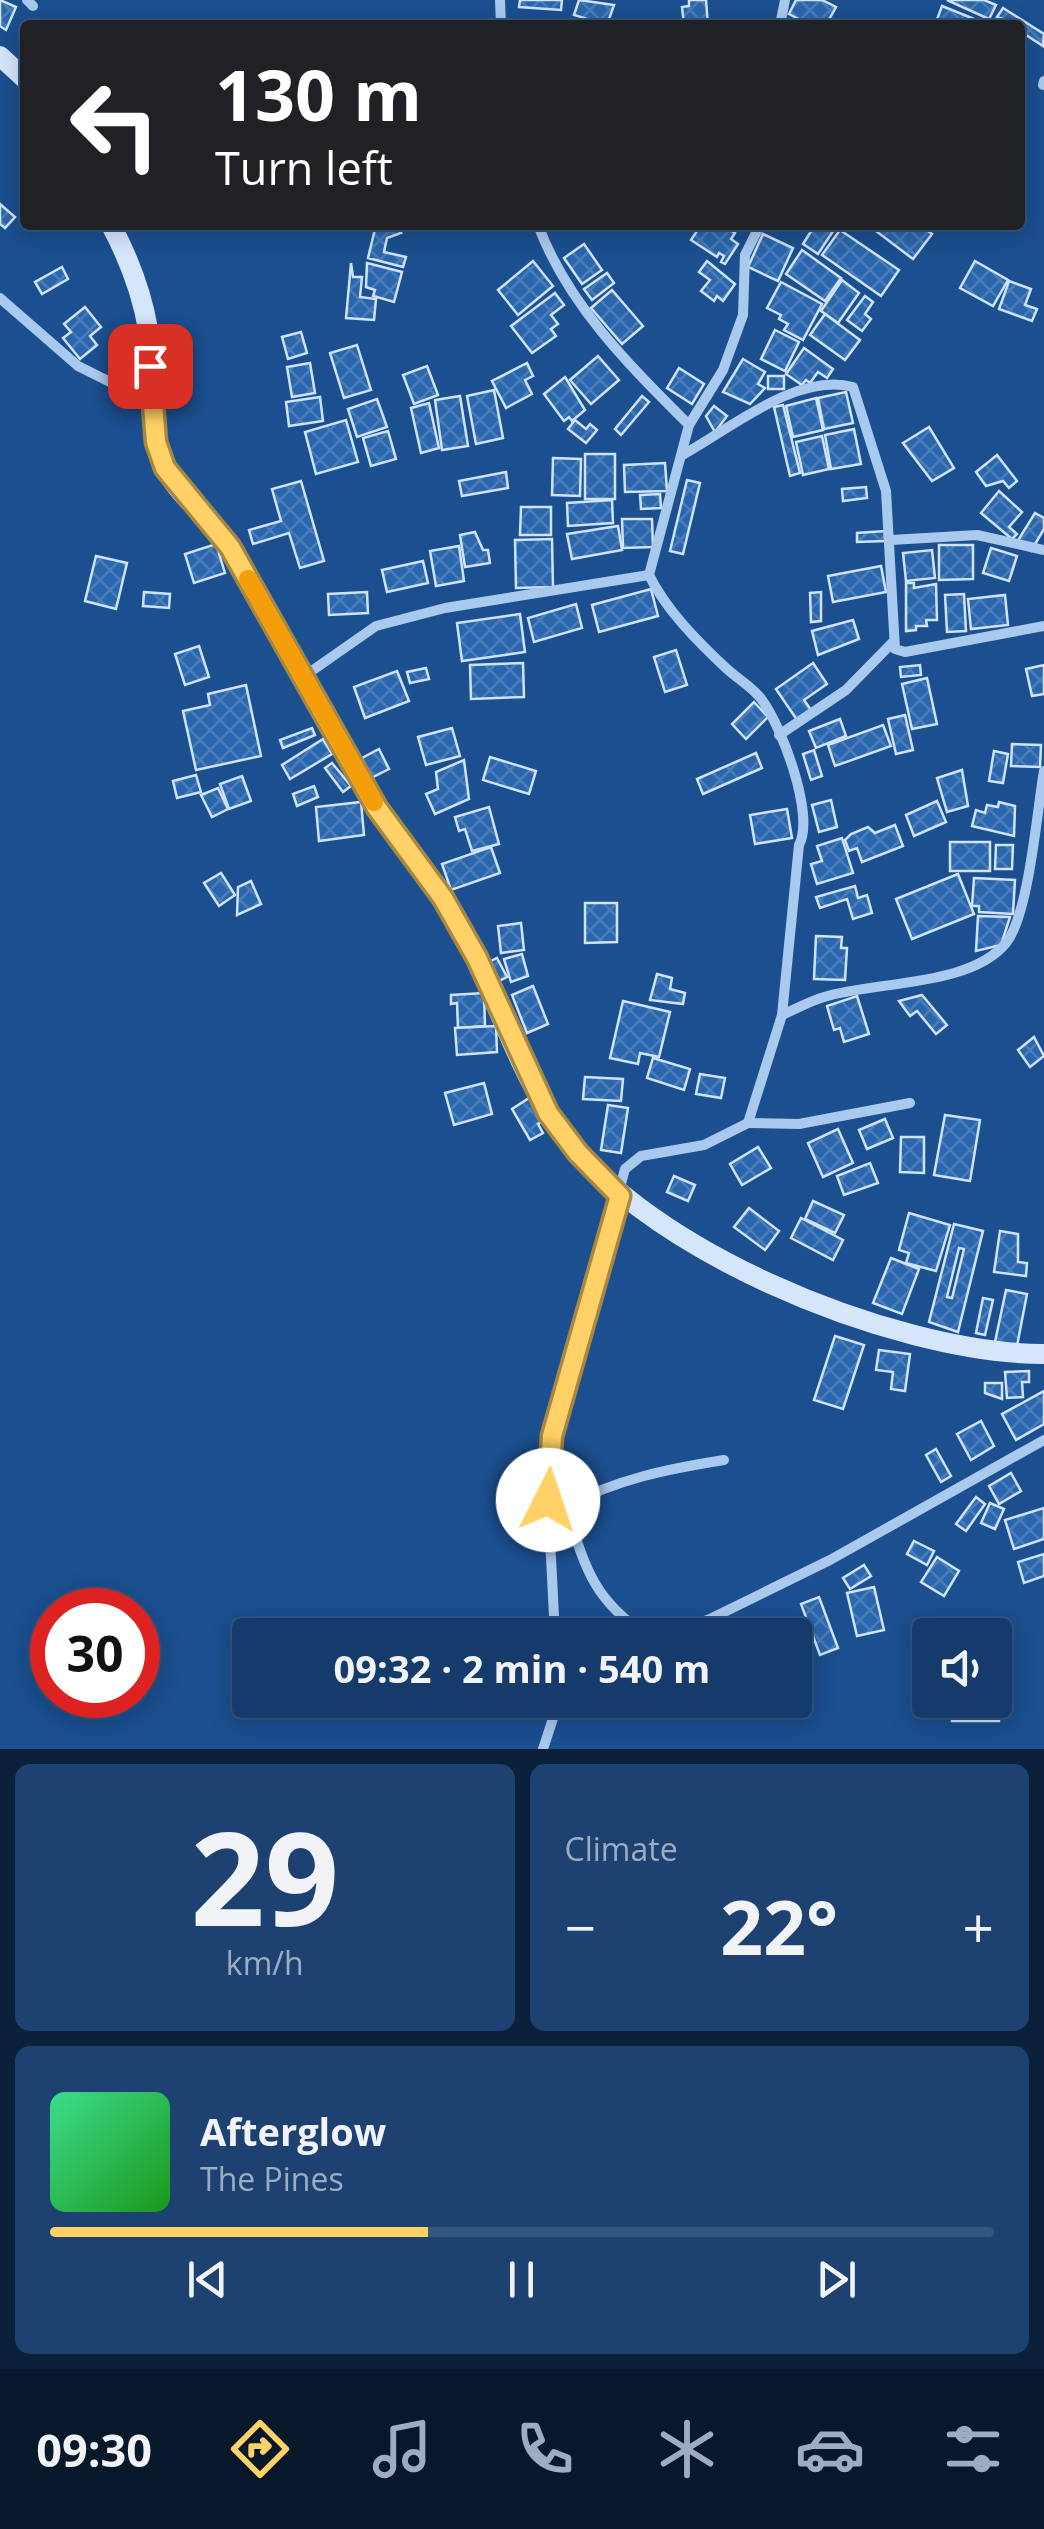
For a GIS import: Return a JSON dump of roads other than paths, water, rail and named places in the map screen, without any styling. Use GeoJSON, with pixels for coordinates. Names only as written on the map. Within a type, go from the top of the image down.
{"type":"FeatureCollection","features":[{"type":"Feature","properties":{"kind":"street"},"geometry":{"type":"LineString","coordinates":[[0,56],[20,74]]}},
{"type":"Feature","properties":{"kind":"street"},"geometry":{"type":"LineString","coordinates":[[113,230],[135,279],[148,329],[156,442],[165,468],[230,547],[377,808],[443,898],[477,958],[548,1113],[578,1153],[620,1196],[787,1292],[856,1320],[936,1342],[1010,1354],[1044,1354]]}},
{"type":"Feature","properties":{"kind":"street"},"geometry":{"type":"LineString","coordinates":[[540,230],[556,270],[628,364],[688,425]]}},
{"type":"Feature","properties":{"kind":"street"},"geometry":{"type":"LineString","coordinates":[[748,1122],[782,1015],[799,845],[805,834],[796,776],[761,698],[726,668],[659,596],[648,574],[661,514],[684,454],[688,425],[723,370],[743,315],[745,255],[758,230]]}},
{"type":"Feature","properties":{"kind":"street"},"geometry":{"type":"LineString","coordinates":[[0,298],[78,366],[153,404]]}},
{"type":"Feature","properties":{"kind":"street"},"geometry":{"type":"LineString","coordinates":[[684,454],[778,399],[837,382],[853,387],[886,490],[891,540],[892,642],[846,690],[779,734]]}},
{"type":"Feature","properties":{"kind":"street"},"geometry":{"type":"LineString","coordinates":[[891,540],[977,535],[1044,550]]}},
{"type":"Feature","properties":{"kind":"street"},"geometry":{"type":"LineString","coordinates":[[302,677],[376,626],[446,608],[648,574]]}},
{"type":"Feature","properties":{"kind":"street"},"geometry":{"type":"LineString","coordinates":[[892,642],[904,652],[1044,626]]}},
{"type":"Feature","properties":{"kind":"street"},"geometry":{"type":"LineString","coordinates":[[782,1015],[824,997],[954,973],[986,960],[1007,942],[1020,913],[1044,771]]}},
{"type":"Feature","properties":{"kind":"street"},"geometry":{"type":"LineString","coordinates":[[555,1618],[548,1500],[552,1436],[630,1161],[704,1145],[748,1122],[798,1124],[910,1103]]}},
{"type":"Feature","properties":{"kind":"street"},"geometry":{"type":"LineString","coordinates":[[712,1618],[830,1560],[1044,1440]]}},
{"type":"Feature","properties":{"kind":"street"},"geometry":{"type":"LineString","coordinates":[[548,1500],[566,1506],[605,1486],[646,1473],[724,1460]]}},
{"type":"Feature","properties":{"kind":"street"},"geometry":{"type":"LineString","coordinates":[[566,1506],[584,1570],[623,1618]]}},
{"type":"Feature","properties":{"kind":"street"},"geometry":{"type":"LineString","coordinates":[[543,1749],[555,1718]]}}]}
